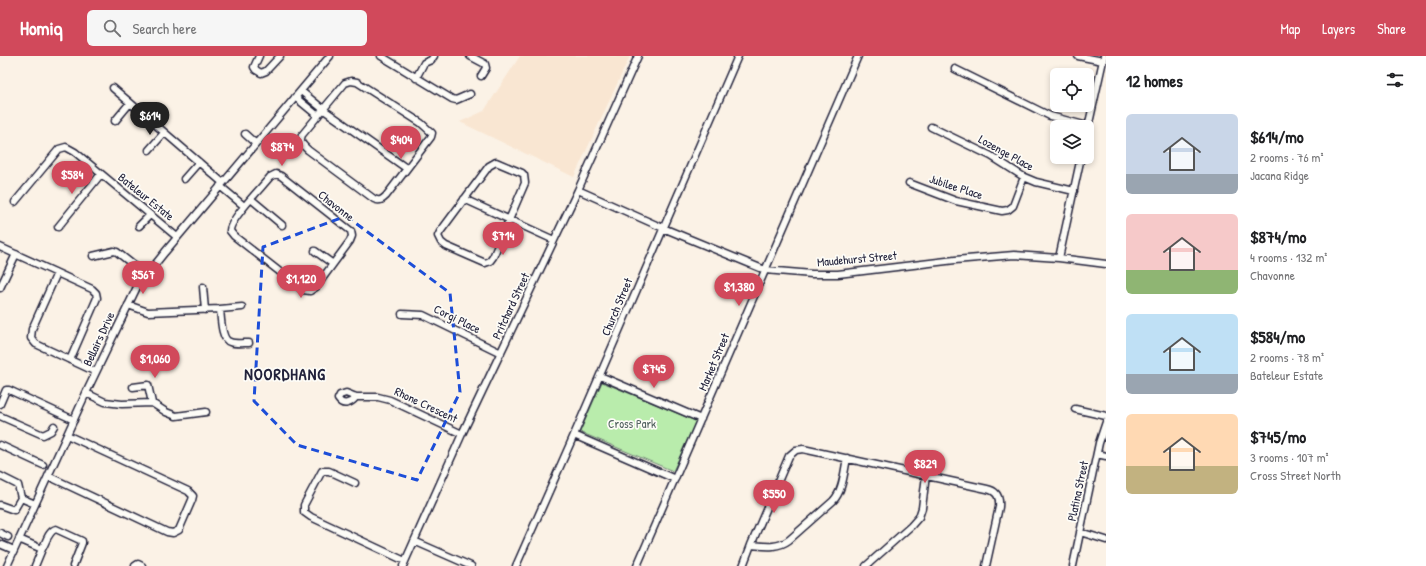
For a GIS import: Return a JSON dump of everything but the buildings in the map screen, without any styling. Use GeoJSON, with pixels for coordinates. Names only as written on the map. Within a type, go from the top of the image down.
{"type":"FeatureCollection","features":[{"type":"Feature","properties":{"kind":"street"},"geometry":{"type":"LineString","coordinates":[[259,56],[254,67],[261,73],[266,71],[280,56]]}},
{"type":"Feature","properties":{"kind":"street","name":"Bellairs Drive"},"geometry":{"type":"LineString","coordinates":[[7,566],[96,372],[137,287],[177,237],[330,56]]}},
{"type":"Feature","properties":{"kind":"street"},"geometry":{"type":"LineString","coordinates":[[381,56],[454,100],[470,94]]}},
{"type":"Feature","properties":{"kind":"street"},"geometry":{"type":"LineString","coordinates":[[416,78],[424,63],[431,60],[434,56]]}},
{"type":"Feature","properties":{"kind":"street"},"geometry":{"type":"LineString","coordinates":[[470,56],[485,64],[486,68],[481,76]]}},
{"type":"Feature","properties":{"kind":"street","name":"Pritchard Street"},"geometry":{"type":"LineString","coordinates":[[404,564],[462,434],[578,190],[638,56]]}},
{"type":"Feature","properties":{"kind":"street","name":"Church Street"},"geometry":{"type":"LineString","coordinates":[[516,566],[738,56]]}},
{"type":"Feature","properties":{"kind":"street","name":"Market Street"},"geometry":{"type":"LineString","coordinates":[[637,566],[858,56]]}},
{"type":"Feature","properties":{"kind":"street"},"geometry":{"type":"LineString","coordinates":[[1078,56],[1103,58],[1090,120]]}},
{"type":"Feature","properties":{"kind":"street"},"geometry":{"type":"LineString","coordinates":[[955,69],[1050,116],[1062,120]]}},
{"type":"Feature","properties":{"kind":"street"},"geometry":{"type":"LineString","coordinates":[[349,81],[354,81],[421,123],[431,131],[431,137],[386,196],[381,200],[377,200],[308,150],[301,142],[302,135],[318,116],[346,83],[349,81]]}},
{"type":"Feature","properties":{"kind":"street"},"geometry":{"type":"LineString","coordinates":[[113,88],[199,162],[244,206]]}},
{"type":"Feature","properties":{"kind":"street"},"geometry":{"type":"LineString","coordinates":[[301,91],[324,110],[406,168]]}},
{"type":"Feature","properties":{"kind":"street"},"geometry":{"type":"LineString","coordinates":[[296,97],[318,116]]}},
{"type":"Feature","properties":{"kind":"street"},"geometry":{"type":"LineString","coordinates":[[115,121],[130,103]]}},
{"type":"Feature","properties":{"kind":"street","name":"Lozenge Place"},"geometry":{"type":"LineString","coordinates":[[931,126],[991,156],[1024,177],[1074,191]]}},
{"type":"Feature","properties":{"kind":"street"},"geometry":{"type":"LineString","coordinates":[[149,150],[164,133]]}},
{"type":"Feature","properties":{"kind":"street"},"geometry":{"type":"LineString","coordinates":[[245,134],[256,144]]}},
{"type":"Feature","properties":{"kind":"street","name":"Bateleur Estate"},"geometry":{"type":"LineString","coordinates":[[15,202],[59,148],[69,148],[76,152],[177,237]]}},
{"type":"Feature","properties":{"kind":"street"},"geometry":{"type":"LineString","coordinates":[[184,179],[199,162]]}},
{"type":"Feature","properties":{"kind":"street"},"geometry":{"type":"LineString","coordinates":[[494,163],[524,175],[525,183],[491,260],[487,263],[482,263],[442,244],[438,238],[440,232],[464,199],[489,166],[494,163]]}},
{"type":"Feature","properties":{"kind":"street"},"geometry":{"type":"LineString","coordinates":[[1059,258],[1080,164]]}},
{"type":"Feature","properties":{"kind":"street","name":"Bateleur Estate"},"geometry":{"type":"LineString","coordinates":[[58,226],[101,174]]}},
{"type":"Feature","properties":{"kind":"street","name":"Chavonne"},"geometry":{"type":"LineString","coordinates":[[278,175],[349,229],[351,239],[314,289],[308,291],[303,290],[232,234],[229,229],[231,223],[251,199],[270,177],[278,175]]}},
{"type":"Feature","properties":{"kind":"street","name":"Jubilee Place"},"geometry":{"type":"LineString","coordinates":[[909,183],[956,201],[1002,211],[1008,210],[1012,206],[1024,177]]}},
{"type":"Feature","properties":{"kind":"street","name":"Maudehurst Street"},"geometry":{"type":"LineString","coordinates":[[578,190],[663,228],[765,270],[812,274],[838,274],[999,256],[1024,255],[1106,264]]}},
{"type":"Feature","properties":{"kind":"street"},"geometry":{"type":"LineString","coordinates":[[251,199],[282,225]]}},
{"type":"Feature","properties":{"kind":"street"},"geometry":{"type":"LineString","coordinates":[[464,199],[554,240]]}},
{"type":"Feature","properties":{"kind":"street"},"geometry":{"type":"LineString","coordinates":[[139,226],[150,214]]}},
{"type":"Feature","properties":{"kind":"street"},"geometry":{"type":"LineString","coordinates":[[0,247],[92,289],[96,293],[97,296],[70,360]]}},
{"type":"Feature","properties":{"kind":"street"},"geometry":{"type":"LineString","coordinates":[[315,251],[333,264]]}},
{"type":"Feature","properties":{"kind":"street"},"geometry":{"type":"LineString","coordinates":[[93,256],[109,252],[117,252],[146,275]]}},
{"type":"Feature","properties":{"kind":"street"},"geometry":{"type":"LineString","coordinates":[[0,288],[16,254]]}},
{"type":"Feature","properties":{"kind":"street"},"geometry":{"type":"LineString","coordinates":[[58,273],[30,336],[36,344],[96,372]]}},
{"type":"Feature","properties":{"kind":"street"},"geometry":{"type":"LineString","coordinates":[[202,287],[205,310]]}},
{"type":"Feature","properties":{"kind":"street"},"geometry":{"type":"LineString","coordinates":[[128,305],[148,312],[205,310],[242,306]]}},
{"type":"Feature","properties":{"kind":"street"},"geometry":{"type":"LineString","coordinates":[[220,309],[226,340],[230,342],[249,343]]}},
{"type":"Feature","properties":{"kind":"street","name":"Corgi Place"},"geometry":{"type":"LineString","coordinates":[[402,314],[423,315],[501,353]]}},
{"type":"Feature","properties":{"kind":"street"},"geometry":{"type":"LineString","coordinates":[[600,376],[701,418]]}},
{"type":"Feature","properties":{"kind":"street"},"geometry":{"type":"LineString","coordinates":[[133,387],[151,384],[152,403]]}},
{"type":"Feature","properties":{"kind":"street"},"geometry":{"type":"LineString","coordinates":[[0,404],[6,390],[9,390],[74,420]]}},
{"type":"Feature","properties":{"kind":"street"},"geometry":{"type":"LineString","coordinates":[[86,394],[105,402],[122,404],[152,403],[166,412],[176,416],[206,412]]}},
{"type":"Feature","properties":{"kind":"street","name":"Rhone Crescent"},"geometry":{"type":"LineString","coordinates":[[356,397],[378,397],[390,400],[462,434]]}},
{"type":"Feature","properties":{"kind":"street"},"geometry":{"type":"LineString","coordinates":[[1075,409],[1106,416]]}},
{"type":"Feature","properties":{"kind":"street"},"geometry":{"type":"LineString","coordinates":[[0,416],[43,435],[51,431],[54,426]]}},
{"type":"Feature","properties":{"kind":"street","name":"Platina Street"},"geometry":{"type":"LineString","coordinates":[[1072,566],[1099,443],[1106,422]]}},
{"type":"Feature","properties":{"kind":"street"},"geometry":{"type":"LineString","coordinates":[[48,476],[167,532],[173,533],[179,530],[193,498],[188,491],[67,435]]}},
{"type":"Feature","properties":{"kind":"street"},"geometry":{"type":"LineString","coordinates":[[574,435],[676,479]]}},
{"type":"Feature","properties":{"kind":"street"},"geometry":{"type":"LineString","coordinates":[[0,445],[43,465]]}},
{"type":"Feature","properties":{"kind":"street"},"geometry":{"type":"LineString","coordinates":[[743,566],[789,456],[796,450],[803,449],[990,490],[998,496],[999,507],[986,566]]}},
{"type":"Feature","properties":{"kind":"street"},"geometry":{"type":"LineString","coordinates":[[1097,454],[1106,456]]}},
{"type":"Feature","properties":{"kind":"street"},"geometry":{"type":"LineString","coordinates":[[751,545],[774,546],[782,544],[833,501],[839,490],[847,458]]}},
{"type":"Feature","properties":{"kind":"street"},"geometry":{"type":"LineString","coordinates":[[355,483],[330,471],[322,471],[304,506],[304,512],[311,517],[404,564]]}},
{"type":"Feature","properties":{"kind":"street"},"geometry":{"type":"LineString","coordinates":[[0,476],[18,484],[21,498],[14,510],[0,506]]}},
{"type":"Feature","properties":{"kind":"street"},"geometry":{"type":"LineString","coordinates":[[866,566],[919,517],[922,508],[926,476]]}},
{"type":"Feature","properties":{"kind":"street"},"geometry":{"type":"LineString","coordinates":[[21,498],[35,504]]}},
{"type":"Feature","properties":{"kind":"street"},"geometry":{"type":"LineString","coordinates":[[35,566],[42,549],[54,529],[82,541],[73,566]]}},
{"type":"Feature","properties":{"kind":"street"},"geometry":{"type":"LineString","coordinates":[[1080,532],[1106,540]]}},
{"type":"Feature","properties":{"kind":"street"},"geometry":{"type":"LineString","coordinates":[[0,533],[8,536]]}},
{"type":"Feature","properties":{"kind":"street"},"geometry":{"type":"LineString","coordinates":[[19,539],[42,549]]}},
{"type":"Feature","properties":{"kind":"street"},"geometry":{"type":"LineString","coordinates":[[414,541],[471,566]]}},
{"type":"Feature","properties":{"kind":"street"},"geometry":{"type":"LineString","coordinates":[[0,544],[14,550]]}},
{"type":"Feature","properties":{"kind":"street"},"geometry":{"type":"LineString","coordinates":[[134,566],[138,564],[142,566]]}},
{"type":"Feature","properties":{"kind":"highlighted area"},"geometry":{"type":"Polygon","coordinates":[[[346,216],[450,293],[460,392],[417,480],[297,445],[254,401],[263,247],[346,216]]]}},
{"type":"Feature","properties":{"kind":"shaded area"},"geometry":{"type":"Polygon","coordinates":[[[520,56],[630,56],[574,177],[460,122],[484,111],[520,56]]]}},
{"type":"Feature","properties":{"kind":"green space","name":"Cross Park"},"geometry":{"type":"Polygon","coordinates":[[[602,382],[696,421],[673,471],[580,432],[602,382]]]}},
{"type":"Feature","properties":{"kind":"district","name":"NOORDHANG"},"geometry":{"type":"Point","coordinates":[285,374]}}]}
